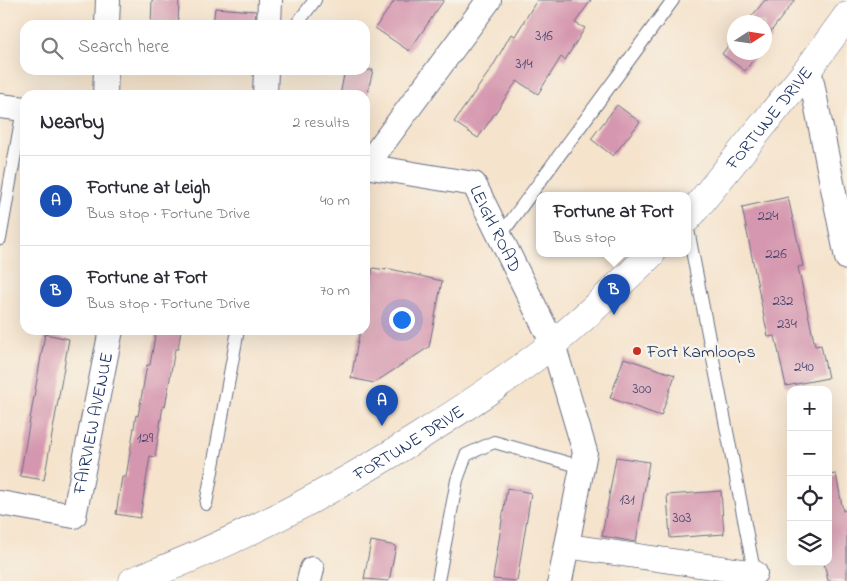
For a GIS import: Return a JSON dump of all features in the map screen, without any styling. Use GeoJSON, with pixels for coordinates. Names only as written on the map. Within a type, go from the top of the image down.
{"type":"FeatureCollection","features":[{"type":"Feature","properties":{"kind":"main road","name":"FORTUNE DRIVE"},"geometry":{"type":"LineString","coordinates":[[691,214],[809,68],[847,16]]}},
{"type":"Feature","properties":{"kind":"main road","name":"FORTUNE DRIVE"},"geometry":{"type":"LineString","coordinates":[[134,581],[265,525],[375,464],[473,403],[553,344],[600,303],[648,257]]}},
{"type":"Feature","properties":{"kind":"street"},"geometry":{"type":"LineString","coordinates":[[107,20],[108,0]]}},
{"type":"Feature","properties":{"kind":"street"},"geometry":{"type":"LineString","coordinates":[[269,20],[270,0]]}},
{"type":"Feature","properties":{"kind":"street"},"geometry":{"type":"LineString","coordinates":[[370,159],[488,0]]}},
{"type":"Feature","properties":{"kind":"street"},"geometry":{"type":"LineString","coordinates":[[809,68],[847,258]]}},
{"type":"Feature","properties":{"kind":"street"},"geometry":{"type":"LineString","coordinates":[[105,90],[106,75]]}},
{"type":"Feature","properties":{"kind":"street"},"geometry":{"type":"LineString","coordinates":[[265,90],[266,75]]}},
{"type":"Feature","properties":{"kind":"street"},"geometry":{"type":"LineString","coordinates":[[0,106],[20,108]]}},
{"type":"Feature","properties":{"kind":"street","name":"LEIGH ROAD"},"geometry":{"type":"LineString","coordinates":[[370,167],[474,184],[553,344],[585,452],[560,581]]}},
{"type":"Feature","properties":{"kind":"street","name":"FAIRVIEW AVENUE"},"geometry":{"type":"LineString","coordinates":[[0,503],[74,516],[110,335]]}},
{"type":"Feature","properties":{"kind":"street"},"geometry":{"type":"LineString","coordinates":[[566,546],[756,577]]}},
{"type":"Feature","properties":{"kind":"lane"},"geometry":{"type":"LineString","coordinates":[[300,20],[315,0]]}},
{"type":"Feature","properties":{"kind":"lane"},"geometry":{"type":"LineString","coordinates":[[500,236],[673,0]]}},
{"type":"Feature","properties":{"kind":"lane"},"geometry":{"type":"LineString","coordinates":[[0,239],[20,131]]}},
{"type":"Feature","properties":{"kind":"lane"},"geometry":{"type":"LineString","coordinates":[[691,245],[756,577]]}},
{"type":"Feature","properties":{"kind":"lane"},"geometry":{"type":"LineString","coordinates":[[206,504],[237,335]]}},
{"type":"Feature","properties":{"kind":"lane"},"geometry":{"type":"LineString","coordinates":[[438,581],[457,480],[466,455],[494,442],[582,467]]}},
{"type":"Feature","properties":{"kind":"building"},"geometry":{"type":"Polygon","coordinates":[[[152,0],[179,0],[178,20],[151,20],[152,0]]]}},
{"type":"Feature","properties":{"kind":"building"},"geometry":{"type":"Polygon","coordinates":[[[395,0],[444,0],[409,51],[375,28],[395,0]]]}},
{"type":"Feature","properties":{"kind":"building"},"geometry":{"type":"Polygon","coordinates":[[[537,0],[591,0],[575,23],[585,28],[565,60],[561,57],[538,94],[517,81],[478,138],[454,122],[493,66],[511,34],[515,36],[537,0]]]}},
{"type":"Feature","properties":{"kind":"building"},"geometry":{"type":"Polygon","coordinates":[[[765,0],[795,0],[772,30],[772,15],[753,15],[765,0]]]}},
{"type":"Feature","properties":{"kind":"building"},"geometry":{"type":"Polygon","coordinates":[[[215,8],[256,11],[255,20],[214,20],[215,8]]]}},
{"type":"Feature","properties":{"kind":"building"},"geometry":{"type":"Polygon","coordinates":[[[727,47],[727,58],[722,54],[727,47]]]}},
{"type":"Feature","properties":{"kind":"building"},"geometry":{"type":"Polygon","coordinates":[[[730,60],[753,60],[745,71],[730,60]]]}},
{"type":"Feature","properties":{"kind":"building"},"geometry":{"type":"Polygon","coordinates":[[[370,70],[373,70],[368,90],[341,90],[344,75],[370,75],[370,70]]]}},
{"type":"Feature","properties":{"kind":"building"},"geometry":{"type":"Polygon","coordinates":[[[617,105],[640,122],[613,156],[591,139],[617,105]]]}},
{"type":"Feature","properties":{"kind":"building"},"geometry":{"type":"Polygon","coordinates":[[[788,197],[803,266],[798,267],[815,346],[821,345],[828,378],[786,386],[775,336],[768,337],[742,207],[788,197]]]}},
{"type":"Feature","properties":{"kind":"building"},"geometry":{"type":"Polygon","coordinates":[[[373,268],[386,270],[386,268],[442,281],[429,347],[374,383],[351,378],[359,335],[370,335],[370,282],[373,268]]]}},
{"type":"Feature","properties":{"kind":"building"},"geometry":{"type":"Polygon","coordinates":[[[45,335],[69,339],[44,480],[20,476],[45,335]]]}},
{"type":"Feature","properties":{"kind":"building"},"geometry":{"type":"Polygon","coordinates":[[[155,335],[180,335],[178,349],[175,349],[165,407],[163,406],[155,457],[150,456],[140,518],[116,514],[122,477],[126,477],[136,415],[138,416],[147,365],[150,365],[155,335]]]}},
{"type":"Feature","properties":{"kind":"building"},"geometry":{"type":"Polygon","coordinates":[[[624,358],[675,375],[661,416],[610,398],[624,358]]]}},
{"type":"Feature","properties":{"kind":"building"},"geometry":{"type":"Polygon","coordinates":[[[616,457],[649,462],[636,542],[602,536],[616,457]]]}},
{"type":"Feature","properties":{"kind":"building"},"geometry":{"type":"Polygon","coordinates":[[[832,474],[836,474],[843,511],[847,510],[847,581],[828,581],[825,566],[832,566],[832,474]]]}},
{"type":"Feature","properties":{"kind":"building"},"geometry":{"type":"Polygon","coordinates":[[[507,488],[531,493],[517,581],[493,579],[507,488]]]}},
{"type":"Feature","properties":{"kind":"building"},"geometry":{"type":"Polygon","coordinates":[[[721,491],[724,534],[670,538],[667,495],[721,491]]]}},
{"type":"Feature","properties":{"kind":"building"},"geometry":{"type":"Polygon","coordinates":[[[371,541],[396,546],[389,581],[364,579],[371,541]]]}},
{"type":"Feature","properties":{"kind":"place","name":"Fortune at Fort"},"geometry":{"type":"Point","coordinates":[614,315]}},
{"type":"Feature","properties":{"kind":"place","name":"Fort Kamloops"},"geometry":{"type":"Point","coordinates":[637,351]}},
{"type":"Feature","properties":{"kind":"place","name":"Fortune at Leigh"},"geometry":{"type":"Point","coordinates":[382,426]}}]}
